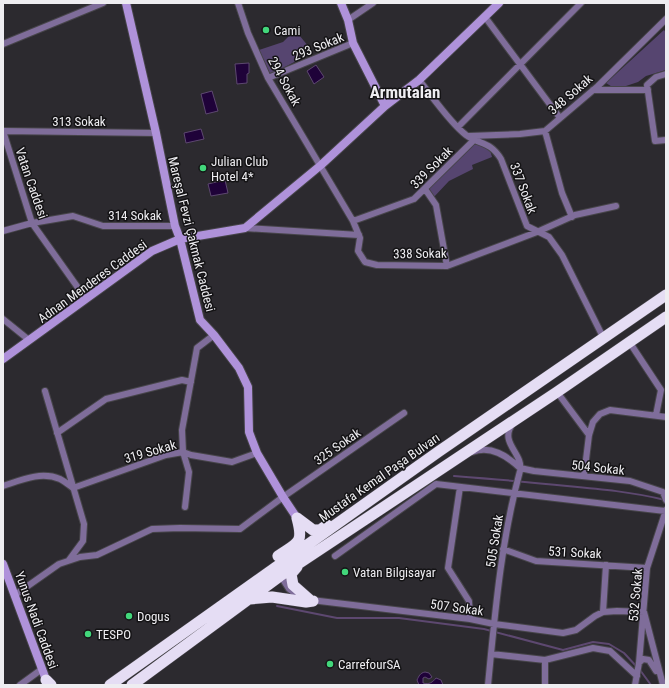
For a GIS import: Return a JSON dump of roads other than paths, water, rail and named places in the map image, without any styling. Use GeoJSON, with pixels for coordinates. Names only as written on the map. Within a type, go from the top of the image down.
{"type":"FeatureCollection","features":[{"type":"Feature","properties":{"kind":"highway","name":"Mustafa Kemal Paşa Bulvarı"},"geometry":{"type":"LineString","coordinates":[[132,685],[247,600],[278,572],[396,482],[603,337],[666,295]]}},
{"type":"Feature","properties":{"kind":"highway","name":"Mustafa Kemal Paşa Bulvarı"},"geometry":{"type":"LineString","coordinates":[[110,685],[225,602],[278,572],[300,563],[557,392],[666,317]]}},
{"type":"Feature","properties":{"kind":"highway"},"geometry":{"type":"LineString","coordinates":[[297,518],[313,530],[320,530],[396,482]]}},
{"type":"Feature","properties":{"kind":"highway"},"geometry":{"type":"LineString","coordinates":[[225,602],[260,570],[299,541],[301,533],[297,518]]}},
{"type":"Feature","properties":{"kind":"highway"},"geometry":{"type":"LineString","coordinates":[[300,563],[291,574],[291,580],[296,589],[311,601]]}},
{"type":"Feature","properties":{"kind":"highway"},"geometry":{"type":"LineString","coordinates":[[247,600],[272,597],[306,602],[311,601]]}},
{"type":"Feature","properties":{"kind":"highway"},"geometry":{"type":"LineString","coordinates":[[106,685],[124,674]]}},
{"type":"Feature","properties":{"kind":"street"},"geometry":{"type":"LineString","coordinates":[[3,44],[103,3]]}},
{"type":"Feature","properties":{"kind":"street","name":"Mareşal Fevzi Çakmak Caddesi"},"geometry":{"type":"LineString","coordinates":[[126,3],[156,132],[175,226],[180,240],[200,320],[214,335],[239,368],[248,387],[249,432],[257,453],[297,518]]}},
{"type":"Feature","properties":{"kind":"street","name":"294 Sokak"},"geometry":{"type":"LineString","coordinates":[[238,3],[248,33],[268,78],[354,221]]}},
{"type":"Feature","properties":{"kind":"street"},"geometry":{"type":"LineString","coordinates":[[341,3],[348,20],[353,43],[385,106]]}},
{"type":"Feature","properties":{"kind":"street"},"geometry":{"type":"LineString","coordinates":[[348,20],[373,3]]}},
{"type":"Feature","properties":{"kind":"street"},"geometry":{"type":"LineString","coordinates":[[458,128],[519,64],[581,3]]}},
{"type":"Feature","properties":{"kind":"street","name":"Adnan Menderes Caddesi"},"geometry":{"type":"LineString","coordinates":[[3,359],[152,251],[180,240],[245,228],[321,165],[385,106],[419,80],[485,17],[493,5]]}},
{"type":"Feature","properties":{"kind":"street"},"geometry":{"type":"LineString","coordinates":[[485,17],[560,118]]}},
{"type":"Feature","properties":{"kind":"street","name":"348 Sokak"},"geometry":{"type":"LineString","coordinates":[[467,136],[520,134],[545,131],[593,90],[664,24]]}},
{"type":"Feature","properties":{"kind":"street","name":"293 Sokak"},"geometry":{"type":"LineString","coordinates":[[268,78],[353,43]]}},
{"type":"Feature","properties":{"kind":"street"},"geometry":{"type":"LineString","coordinates":[[666,74],[656,77],[647,85],[655,141],[666,140]]}},
{"type":"Feature","properties":{"kind":"street","name":"337 Sokak"},"geometry":{"type":"LineString","coordinates":[[419,80],[458,128],[467,136],[495,149],[500,157],[527,226],[549,237],[562,255],[603,337]]}},
{"type":"Feature","properties":{"kind":"street"},"geometry":{"type":"LineString","coordinates":[[593,90],[648,90]]}},
{"type":"Feature","properties":{"kind":"street","name":"313 Sokak"},"geometry":{"type":"LineString","coordinates":[[3,131],[156,132]]}},
{"type":"Feature","properties":{"kind":"street","name":"Vatan Caddesi"},"geometry":{"type":"LineString","coordinates":[[3,131],[32,223],[86,299]]}},
{"type":"Feature","properties":{"kind":"street"},"geometry":{"type":"LineString","coordinates":[[545,131],[562,193],[572,217]]}},
{"type":"Feature","properties":{"kind":"street","name":"339 Sokak"},"geometry":{"type":"LineString","coordinates":[[354,221],[414,199],[475,139]]}},
{"type":"Feature","properties":{"kind":"street"},"geometry":{"type":"LineString","coordinates":[[425,189],[436,205],[447,266]]}},
{"type":"Feature","properties":{"kind":"street","name":"338 Sokak"},"geometry":{"type":"LineString","coordinates":[[354,221],[360,238],[358,251],[366,262],[377,265],[447,266],[572,217],[616,206]]}},
{"type":"Feature","properties":{"kind":"street","name":"314 Sokak"},"geometry":{"type":"LineString","coordinates":[[3,231],[32,223],[74,216],[103,226],[175,226]]}},
{"type":"Feature","properties":{"kind":"street"},"geometry":{"type":"LineString","coordinates":[[245,228],[359,235]]}},
{"type":"Feature","properties":{"kind":"street"},"geometry":{"type":"LineString","coordinates":[[3,319],[29,340]]}},
{"type":"Feature","properties":{"kind":"street"},"geometry":{"type":"LineString","coordinates":[[185,507],[189,472],[184,452],[182,430],[197,348],[214,335]]}},
{"type":"Feature","properties":{"kind":"street"},"geometry":{"type":"LineString","coordinates":[[630,342],[661,390],[656,416]]}},
{"type":"Feature","properties":{"kind":"street"},"geometry":{"type":"LineString","coordinates":[[57,433],[106,399],[182,380],[191,382]]}},
{"type":"Feature","properties":{"kind":"street"},"geometry":{"type":"LineString","coordinates":[[15,595],[59,564],[69,560],[83,541],[84,524],[45,391]]}},
{"type":"Feature","properties":{"kind":"street"},"geometry":{"type":"LineString","coordinates":[[557,392],[589,435]]}},
{"type":"Feature","properties":{"kind":"street"},"geometry":{"type":"LineString","coordinates":[[584,476],[589,435],[593,422],[600,414],[610,410],[666,417]]}},
{"type":"Feature","properties":{"kind":"street","name":"325 Sokak"},"geometry":{"type":"LineString","coordinates":[[69,560],[97,555],[152,528],[240,529],[283,497],[404,413]]}},
{"type":"Feature","properties":{"kind":"street"},"geometry":{"type":"LineString","coordinates":[[518,418],[510,428],[508,440],[518,458],[520,468]]}},
{"type":"Feature","properties":{"kind":"street"},"geometry":{"type":"LineString","coordinates":[[460,456],[475,450],[491,450],[498,452],[512,460],[520,468]]}},
{"type":"Feature","properties":{"kind":"street","name":"319 Sokak"},"geometry":{"type":"LineString","coordinates":[[73,488],[166,455],[184,452],[191,455],[232,462],[257,453]]}},
{"type":"Feature","properties":{"kind":"street","name":"504 Sokak"},"geometry":{"type":"LineString","coordinates":[[520,468],[534,471],[630,481],[663,492],[666,500]]}},
{"type":"Feature","properties":{"kind":"street","name":"505 Sokak"},"geometry":{"type":"LineString","coordinates":[[488,685],[503,549],[520,468]]}},
{"type":"Feature","properties":{"kind":"street"},"geometry":{"type":"LineString","coordinates":[[3,486],[45,475],[61,479],[73,488]]}},
{"type":"Feature","properties":{"kind":"street"},"geometry":{"type":"LineString","coordinates":[[335,556],[436,484],[666,511]]}},
{"type":"Feature","properties":{"kind":"street"},"geometry":{"type":"LineString","coordinates":[[460,487],[448,568],[469,601],[470,619]]}},
{"type":"Feature","properties":{"kind":"street","name":"532 Sokak"},"geometry":{"type":"LineString","coordinates":[[635,685],[639,662],[647,568],[666,511]]}},
{"type":"Feature","properties":{"kind":"street","name":"531 Sokak"},"geometry":{"type":"LineString","coordinates":[[503,549],[536,561],[647,568]]}},
{"type":"Feature","properties":{"kind":"street","name":"Yunus Nadi Caddesi"},"geometry":{"type":"LineString","coordinates":[[3,564],[48,683]]}},
{"type":"Feature","properties":{"kind":"street"},"geometry":{"type":"LineString","coordinates":[[603,612],[606,565]]}},
{"type":"Feature","properties":{"kind":"street","name":"507 Sokak"},"geometry":{"type":"LineString","coordinates":[[278,572],[287,586],[294,593],[311,601],[470,619],[494,624],[564,633],[576,630],[603,612],[644,612]]}},
{"type":"Feature","properties":{"kind":"street"},"geometry":{"type":"LineString","coordinates":[[644,612],[663,685]]}},
{"type":"Feature","properties":{"kind":"street"},"geometry":{"type":"LineString","coordinates":[[491,654],[546,660],[593,648],[610,651],[637,676]]}},
{"type":"Feature","properties":{"kind":"street"},"geometry":{"type":"LineString","coordinates":[[639,662],[643,659],[649,660],[660,677]]}},
{"type":"Feature","properties":{"kind":"street"},"geometry":{"type":"LineString","coordinates":[[545,685],[546,660]]}},
{"type":"Feature","properties":{"kind":"street"},"geometry":{"type":"LineString","coordinates":[[20,685],[42,669]]}},
{"type":"Feature","properties":{"kind":"waterway"},"geometry":{"type":"LineString","coordinates":[[454,476],[604,490],[665,500]]}},
{"type":"Feature","properties":{"kind":"waterway"},"geometry":{"type":"LineString","coordinates":[[277,606],[337,618],[399,618],[484,629],[563,650],[593,642],[609,644],[624,653],[637,667]]}},
{"type":"Feature","properties":{"kind":"waterway"},"geometry":{"type":"LineString","coordinates":[[640,670],[651,685]]}},
{"type":"Feature","properties":{"kind":"place","name":"Cami"},"geometry":{"type":"Point","coordinates":[266,30]}},
{"type":"Feature","properties":{"kind":"place","name":"Julian Club Hotel 4*"},"geometry":{"type":"Point","coordinates":[203,168]}},
{"type":"Feature","properties":{"kind":"place","name":"Vatan Bilgisayar"},"geometry":{"type":"Point","coordinates":[345,572]}},
{"type":"Feature","properties":{"kind":"place","name":"Dogus"},"geometry":{"type":"Point","coordinates":[129,616]}},
{"type":"Feature","properties":{"kind":"place","name":"TESPO"},"geometry":{"type":"Point","coordinates":[88,634]}},
{"type":"Feature","properties":{"kind":"place","name":"CarrefourSA"},"geometry":{"type":"Point","coordinates":[330,664]}},
{"type":"Feature","properties":{"kind":"district","name":"Armutalan"},"geometry":{"type":"Point","coordinates":[405,92]}}]}
